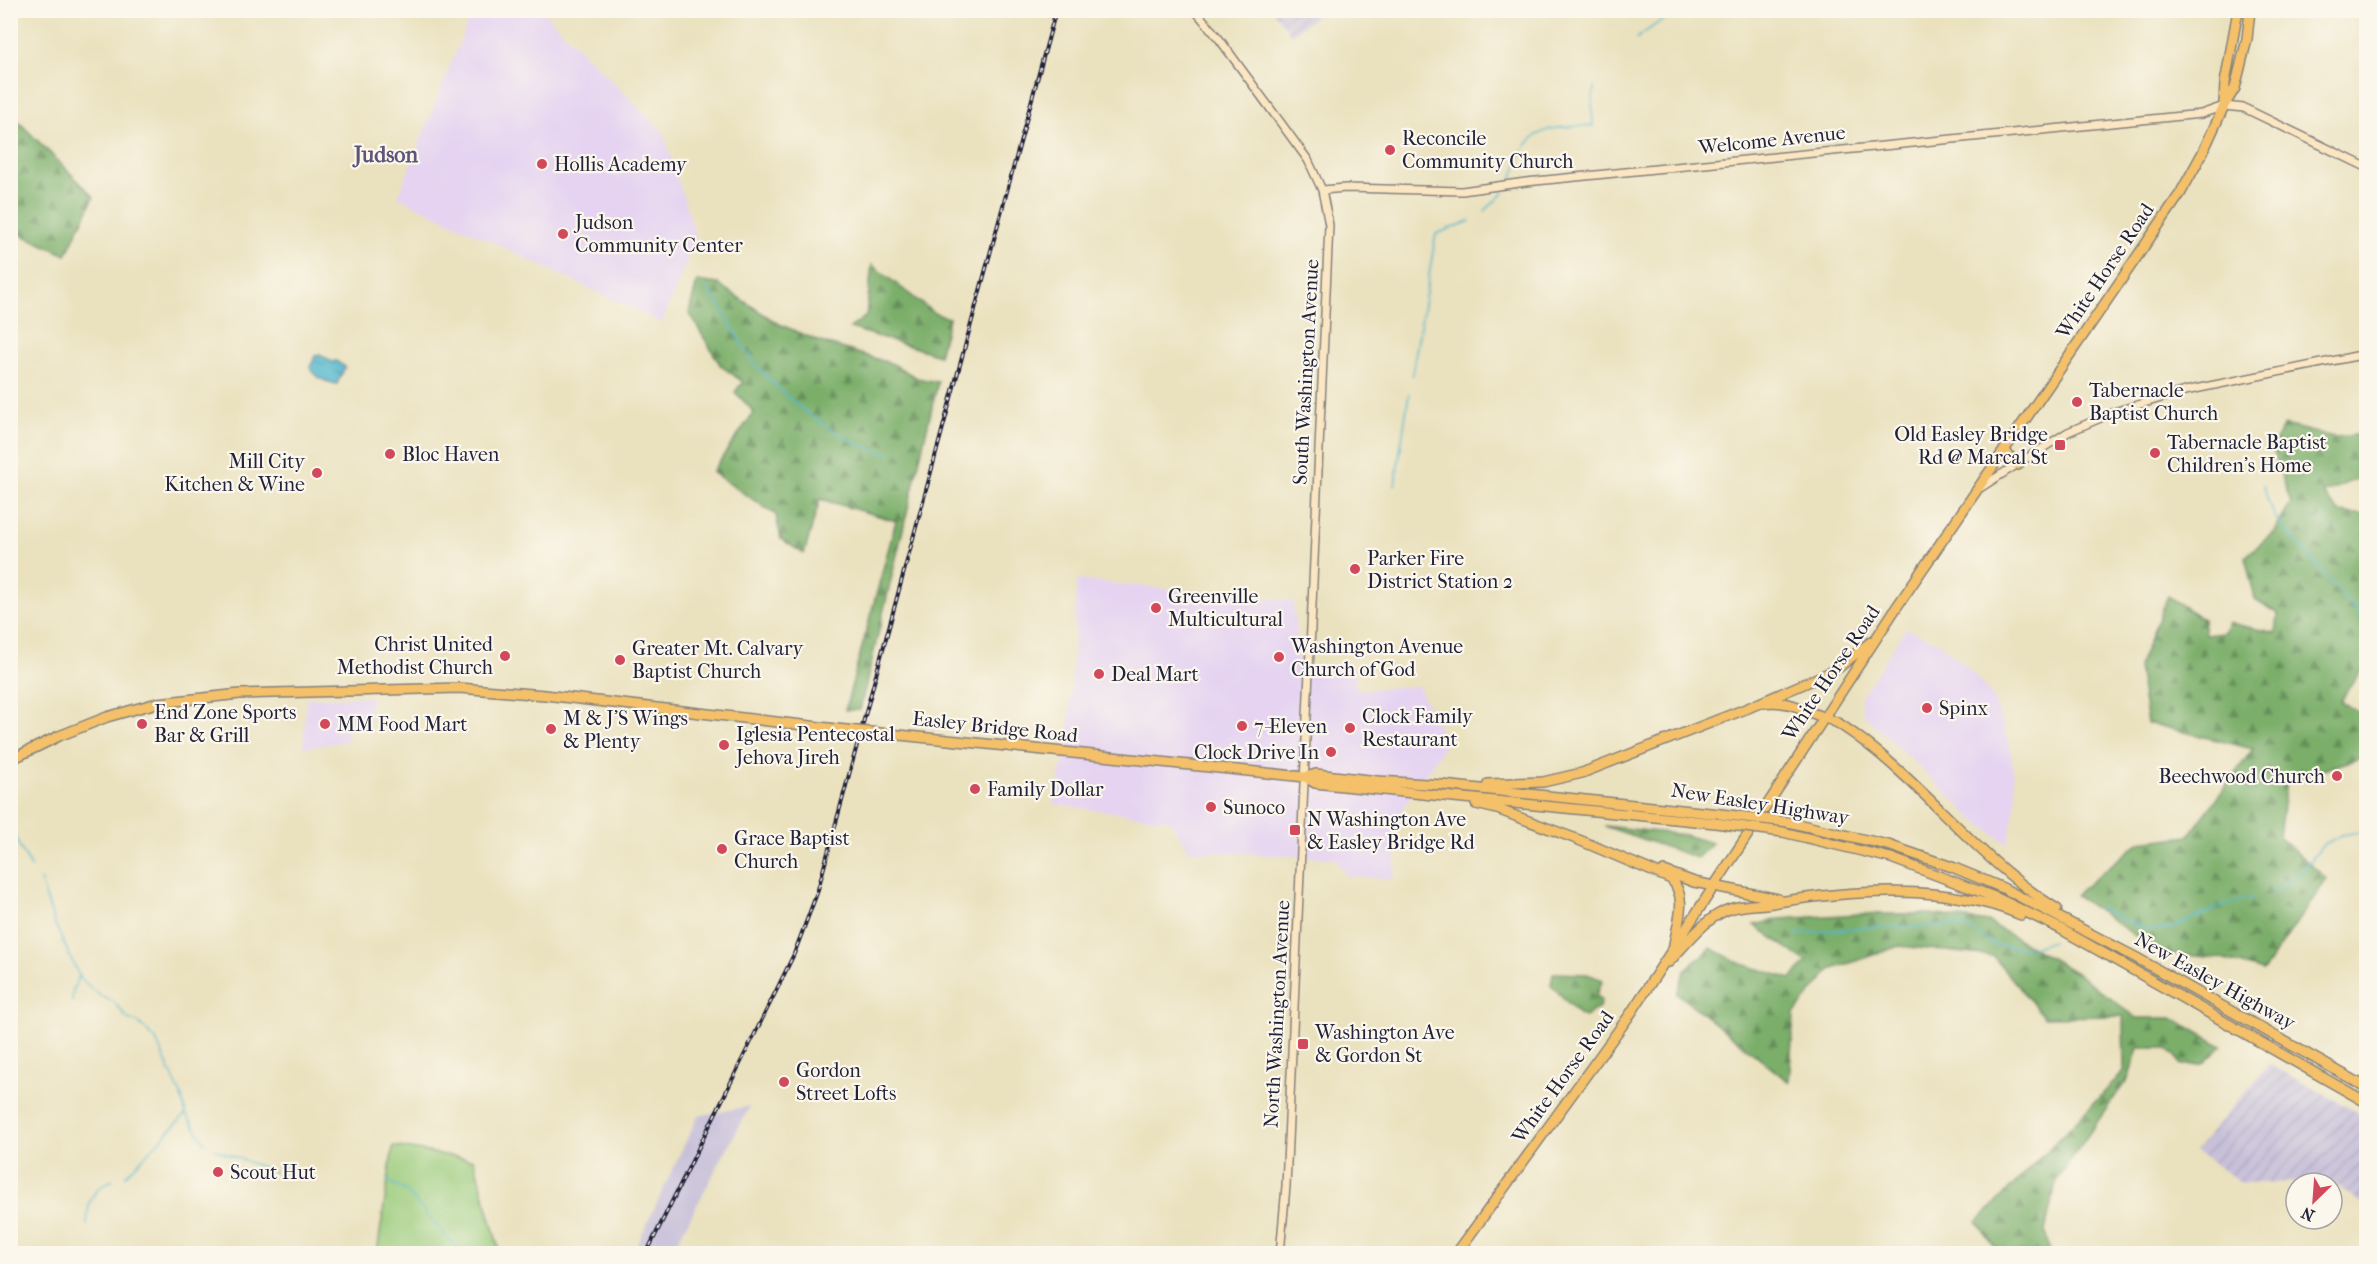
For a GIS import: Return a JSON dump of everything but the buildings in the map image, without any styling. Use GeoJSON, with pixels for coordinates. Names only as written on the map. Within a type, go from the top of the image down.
{"type":"FeatureCollection","features":[{"type":"Feature","properties":{"kind":"highway","name":"White Horse Road"},"geometry":{"type":"LineString","coordinates":[[2224,106],[2225,83],[2238,10]]}},
{"type":"Feature","properties":{"kind":"highway","name":"White Horse Road"},"geometry":{"type":"LineString","coordinates":[[1456,1254],[1594,1067],[1659,972],[1824,717],[2180,194],[2235,88],[2242,64],[2250,10]]}},
{"type":"Feature","properties":{"kind":"highway"},"geometry":{"type":"LineString","coordinates":[[2004,450],[2018,465]]}},
{"type":"Feature","properties":{"kind":"highway"},"geometry":{"type":"LineString","coordinates":[[1430,784],[1449,782],[1516,784],[1565,778],[1612,763],[1748,708],[1838,668],[1879,636]]}},
{"type":"Feature","properties":{"kind":"highway","name":"Easley Bridge Road"},"geometry":{"type":"LineString","coordinates":[[10,760],[59,736],[107,717],[157,703],[240,694],[459,688],[544,695],[1305,777],[1316,774],[1378,781]]}},
{"type":"Feature","properties":{"kind":"highway"},"geometry":{"type":"LineString","coordinates":[[1748,708],[1766,703],[1785,703],[1840,724],[1886,758],[1973,843],[2027,890],[2125,952]]}},
{"type":"Feature","properties":{"kind":"highway","name":"Easley Bridge Road"},"geometry":{"type":"LineString","coordinates":[[1305,777],[1315,783],[1385,790]]}},
{"type":"Feature","properties":{"kind":"highway","name":"New Easley Highway"},"geometry":{"type":"LineString","coordinates":[[1378,781],[1430,784],[1718,818],[1870,852],[1955,880],[2018,907],[2367,1102]]}},
{"type":"Feature","properties":{"kind":"highway","name":"New Easley Highway"},"geometry":{"type":"LineString","coordinates":[[1385,790],[1442,797],[1788,822],[1877,842],[1952,867],[2020,896],[2367,1087]]}},
{"type":"Feature","properties":{"kind":"highway"},"geometry":{"type":"LineString","coordinates":[[1442,797],[1497,810],[1694,882],[1785,900]]}},
{"type":"Feature","properties":{"kind":"highway"},"geometry":{"type":"LineString","coordinates":[[1586,843],[1664,875],[1676,885],[1681,902],[1673,949]]}},
{"type":"Feature","properties":{"kind":"highway"},"geometry":{"type":"LineString","coordinates":[[1659,972],[1716,915],[1739,907],[1785,900],[1901,893],[1966,898],[2016,913],[2117,962]]}},
{"type":"Feature","properties":{"kind":"street","name":"South Washington Avenue"},"geometry":{"type":"LineString","coordinates":[[1195,10],[1220,40],[1308,160],[1322,190],[1328,216],[1329,242],[1305,777]]}},
{"type":"Feature","properties":{"kind":"street","name":"Welcome Avenue"},"geometry":{"type":"LineString","coordinates":[[1322,190],[1346,188],[1421,192],[1462,191],[1521,182],[2201,114],[2224,106]]}},
{"type":"Feature","properties":{"kind":"street"},"geometry":{"type":"LineString","coordinates":[[2224,106],[2244,108],[2367,167]]}},
{"type":"Feature","properties":{"kind":"street"},"geometry":{"type":"LineString","coordinates":[[1977,490],[2068,432],[2152,399],[2367,354]]}},
{"type":"Feature","properties":{"kind":"street","name":"North Washington Avenue"},"geometry":{"type":"LineString","coordinates":[[1280,1254],[1286,1186],[1305,777]]}},
{"type":"Feature","properties":{"kind":"shaded area","name":"Hollis Academy"},"geometry":{"type":"Polygon","coordinates":[[[490,11],[542,11],[663,132],[696,237],[662,323],[398,197],[469,19],[490,11]]]}},
{"type":"Feature","properties":{"kind":"shaded area"},"geometry":{"type":"Polygon","coordinates":[[[1273,11],[1322,11],[1291,35],[1273,11]]]}},
{"type":"Feature","properties":{"kind":"shaded area"},"geometry":{"type":"Polygon","coordinates":[[[1077,580],[1293,601],[1300,667],[1355,668],[1356,690],[1418,686],[1447,742],[1401,811],[1393,879],[1347,876],[1335,858],[1190,851],[1169,820],[1053,804],[1068,742],[1077,580]]]}},
{"type":"Feature","properties":{"kind":"shaded area"},"geometry":{"type":"Polygon","coordinates":[[[1906,628],[1940,643],[1969,669],[1993,697],[2009,741],[2014,776],[2016,800],[2008,844],[1977,822],[1864,715],[1860,699],[1906,628]]]}},
{"type":"Feature","properties":{"kind":"shaded area"},"geometry":{"type":"Polygon","coordinates":[[[371,697],[369,722],[348,723],[347,741],[303,748],[306,698],[371,697]]]}},
{"type":"Feature","properties":{"kind":"shaded area"},"geometry":{"type":"Polygon","coordinates":[[[2269,1064],[2366,1117],[2366,1206],[2344,1191],[2344,1171],[2284,1171],[2284,1183],[2242,1183],[2195,1151],[2269,1064]]]}},
{"type":"Feature","properties":{"kind":"shaded area"},"geometry":{"type":"Polygon","coordinates":[[[750,1106],[671,1253],[633,1253],[698,1116],[750,1106]]]}},
{"type":"Feature","properties":{"kind":"green space"},"geometry":{"type":"Polygon","coordinates":[[[10,113],[94,197],[66,255],[11,230],[10,113]]]}},
{"type":"Feature","properties":{"kind":"green space"},"geometry":{"type":"Polygon","coordinates":[[[872,265],[934,313],[949,318],[939,355],[850,328],[866,316],[872,265]]]}},
{"type":"Feature","properties":{"kind":"green space"},"geometry":{"type":"Polygon","coordinates":[[[697,281],[718,284],[777,323],[818,341],[893,364],[917,378],[938,382],[860,710],[845,710],[896,521],[820,499],[804,554],[781,539],[776,515],[712,472],[754,412],[735,392],[743,382],[721,366],[689,313],[697,281]]]}},
{"type":"Feature","properties":{"kind":"green space"},"geometry":{"type":"Polygon","coordinates":[[[2284,425],[2334,437],[2366,434],[2366,475],[2323,493],[2339,512],[2366,515],[2366,612],[2363,620],[2366,630],[2366,666],[2353,681],[2341,701],[2359,713],[2366,704],[2366,772],[2361,758],[2286,781],[2279,837],[2327,879],[2263,971],[2219,958],[2161,953],[2075,895],[2139,842],[2189,836],[2253,749],[2147,723],[2138,667],[2168,596],[2203,619],[2205,635],[2223,633],[2229,623],[2276,633],[2278,614],[2255,599],[2245,557],[2274,532],[2291,503],[2272,448],[2284,425]]]}},
{"type":"Feature","properties":{"kind":"green space"},"geometry":{"type":"Polygon","coordinates":[[[1604,826],[1685,835],[1712,843],[1697,858],[1604,826]]]}},
{"type":"Feature","properties":{"kind":"green space"},"geometry":{"type":"Polygon","coordinates":[[[1860,914],[1930,914],[1988,922],[2078,974],[2137,1018],[2172,1018],[2222,1046],[2203,1064],[2182,1065],[2168,1048],[2138,1048],[2129,1077],[2057,1179],[2045,1231],[2050,1253],[1999,1253],[1977,1222],[2124,1072],[2123,1016],[2044,1017],[1993,956],[1899,946],[1830,970],[1794,1014],[1789,1082],[1677,993],[1685,970],[1711,948],[1739,963],[1791,979],[1807,962],[1754,925],[1779,919],[1860,914]]]}},
{"type":"Feature","properties":{"kind":"green space"},"geometry":{"type":"Polygon","coordinates":[[[1553,973],[1587,974],[1603,980],[1596,995],[1601,1001],[1599,1007],[1585,1017],[1580,1015],[1551,985],[1553,973]]]}},
{"type":"Feature","properties":{"kind":"green space"},"geometry":{"type":"Polygon","coordinates":[[[393,1146],[474,1160],[500,1253],[377,1253],[393,1146]]]}},
{"type":"Feature","properties":{"kind":"water"},"geometry":{"type":"Polygon","coordinates":[[[320,354],[345,367],[337,384],[321,378],[312,371],[310,367],[316,355],[320,354]]]}},
{"type":"Feature","properties":{"kind":"waterway"},"geometry":{"type":"LineString","coordinates":[[1636,39],[1669,17],[1692,10]]}},
{"type":"Feature","properties":{"kind":"waterway"},"geometry":{"type":"LineString","coordinates":[[1512,177],[1522,151],[1536,136],[1563,127],[1593,126],[1594,87]]}},
{"type":"Feature","properties":{"kind":"waterway"},"geometry":{"type":"LineString","coordinates":[[1485,211],[1504,192]]}},
{"type":"Feature","properties":{"kind":"waterway"},"geometry":{"type":"LineString","coordinates":[[1412,375],[1436,234],[1470,221]]}},
{"type":"Feature","properties":{"kind":"waterway"},"geometry":{"type":"LineString","coordinates":[[706,288],[723,310],[746,351],[758,367],[791,399],[850,440],[890,454]]}},
{"type":"Feature","properties":{"kind":"waterway"},"geometry":{"type":"LineString","coordinates":[[1395,485],[1409,394]]}},
{"type":"Feature","properties":{"kind":"waterway"},"geometry":{"type":"LineString","coordinates":[[2264,486],[2268,502],[2277,520],[2366,622]]}},
{"type":"Feature","properties":{"kind":"waterway"},"geometry":{"type":"LineString","coordinates":[[10,821],[19,846],[32,868]]}},
{"type":"Feature","properties":{"kind":"waterway"},"geometry":{"type":"LineString","coordinates":[[2271,894],[2302,871],[2323,845],[2341,835],[2366,831]]}},
{"type":"Feature","properties":{"kind":"waterway"},"geometry":{"type":"LineString","coordinates":[[40,879],[54,922],[80,978],[99,995],[114,1002],[128,1019],[139,1023],[156,1040],[181,1095],[186,1114],[205,1143]]}},
{"type":"Feature","properties":{"kind":"waterway"},"geometry":{"type":"LineString","coordinates":[[2098,908],[2146,929],[2170,929],[2226,904],[2253,898]]}},
{"type":"Feature","properties":{"kind":"waterway"},"geometry":{"type":"LineString","coordinates":[[1795,934],[1866,927],[1956,925],[1970,929],[1994,945],[2032,948],[2053,941]]}},
{"type":"Feature","properties":{"kind":"waterway"},"geometry":{"type":"LineString","coordinates":[[72,1002],[73,990],[79,975]]}},
{"type":"Feature","properties":{"kind":"waterway"},"geometry":{"type":"LineString","coordinates":[[125,1176],[185,1115]]}},
{"type":"Feature","properties":{"kind":"waterway"},"geometry":{"type":"LineString","coordinates":[[215,1149],[274,1172]]}},
{"type":"Feature","properties":{"kind":"waterway"},"geometry":{"type":"LineString","coordinates":[[386,1180],[405,1190],[462,1254]]}},
{"type":"Feature","properties":{"kind":"waterway"},"geometry":{"type":"LineString","coordinates":[[87,1225],[91,1199],[98,1189],[113,1181]]}},
{"type":"Feature","properties":{"kind":"railway"},"geometry":{"type":"LineString","coordinates":[[646,1254],[794,954],[817,893],[1056,10]]}},
{"type":"Feature","properties":{"kind":"place","name":"Reconcile Community Church"},"geometry":{"type":"Point","coordinates":[1390,150]}},
{"type":"Feature","properties":{"kind":"place","name":"Hollis Academy"},"geometry":{"type":"Point","coordinates":[542,164]}},
{"type":"Feature","properties":{"kind":"place","name":"Judson Community Center"},"geometry":{"type":"Point","coordinates":[563,234]}},
{"type":"Feature","properties":{"kind":"place","name":"Tabernacle Baptist Church"},"geometry":{"type":"Point","coordinates":[2077,402]}},
{"type":"Feature","properties":{"kind":"place","name":"Old Easley Bridge Rd @ Marcal St"},"geometry":{"type":"Point","coordinates":[2060,445]}},
{"type":"Feature","properties":{"kind":"place","name":"Tabernacle Baptist Children's Home"},"geometry":{"type":"Point","coordinates":[2155,453]}},
{"type":"Feature","properties":{"kind":"place","name":"Bloc Haven"},"geometry":{"type":"Point","coordinates":[390,454]}},
{"type":"Feature","properties":{"kind":"place","name":"Mill City Kitchen & Wine"},"geometry":{"type":"Point","coordinates":[317,473]}},
{"type":"Feature","properties":{"kind":"place","name":"Parker Fire District Station 2"},"geometry":{"type":"Point","coordinates":[1355,569]}},
{"type":"Feature","properties":{"kind":"place","name":"Greenville Multicultural"},"geometry":{"type":"Point","coordinates":[1156,608]}},
{"type":"Feature","properties":{"kind":"place","name":"Christ United Methodist Church"},"geometry":{"type":"Point","coordinates":[505,656]}},
{"type":"Feature","properties":{"kind":"place","name":"Washington Avenue Church of God"},"geometry":{"type":"Point","coordinates":[1279,657]}},
{"type":"Feature","properties":{"kind":"place","name":"Greater Mt. Calvary Baptist Church"},"geometry":{"type":"Point","coordinates":[620,660]}},
{"type":"Feature","properties":{"kind":"place","name":"Deal Mart"},"geometry":{"type":"Point","coordinates":[1099,674]}},
{"type":"Feature","properties":{"kind":"place","name":"Spinx"},"geometry":{"type":"Point","coordinates":[1927,708]}},
{"type":"Feature","properties":{"kind":"place","name":"End Zone Sports Bar & Grill"},"geometry":{"type":"Point","coordinates":[142,724]}},
{"type":"Feature","properties":{"kind":"place","name":"MM Food Mart"},"geometry":{"type":"Point","coordinates":[325,724]}},
{"type":"Feature","properties":{"kind":"place","name":"7-Eleven"},"geometry":{"type":"Point","coordinates":[1242,726]}},
{"type":"Feature","properties":{"kind":"place","name":"Clock Family Restaurant"},"geometry":{"type":"Point","coordinates":[1350,728]}},
{"type":"Feature","properties":{"kind":"place","name":"M & J'S Wings & Plenty"},"geometry":{"type":"Point","coordinates":[551,729]}},
{"type":"Feature","properties":{"kind":"place","name":"Iglesia Pentecostal Jehova Jireh"},"geometry":{"type":"Point","coordinates":[724,745]}},
{"type":"Feature","properties":{"kind":"place","name":"Clock Drive In"},"geometry":{"type":"Point","coordinates":[1331,752]}},
{"type":"Feature","properties":{"kind":"place","name":"Beechwood Church"},"geometry":{"type":"Point","coordinates":[2337,776]}},
{"type":"Feature","properties":{"kind":"place","name":"Family Dollar"},"geometry":{"type":"Point","coordinates":[975,789]}},
{"type":"Feature","properties":{"kind":"place","name":"Sunoco"},"geometry":{"type":"Point","coordinates":[1211,807]}},
{"type":"Feature","properties":{"kind":"place","name":"N Washington Ave & Easley Bridge Rd"},"geometry":{"type":"Point","coordinates":[1295,830]}},
{"type":"Feature","properties":{"kind":"place","name":"Grace Baptist Church"},"geometry":{"type":"Point","coordinates":[722,849]}},
{"type":"Feature","properties":{"kind":"place","name":"Washington Ave & Gordon St"},"geometry":{"type":"Point","coordinates":[1303,1044]}},
{"type":"Feature","properties":{"kind":"place","name":"Gordon Street Lofts"},"geometry":{"type":"Point","coordinates":[784,1082]}},
{"type":"Feature","properties":{"kind":"place","name":"Scout Hut"},"geometry":{"type":"Point","coordinates":[218,1172]}},
{"type":"Feature","properties":{"kind":"district","name":"Judson"},"geometry":{"type":"Point","coordinates":[386,155]}}]}
